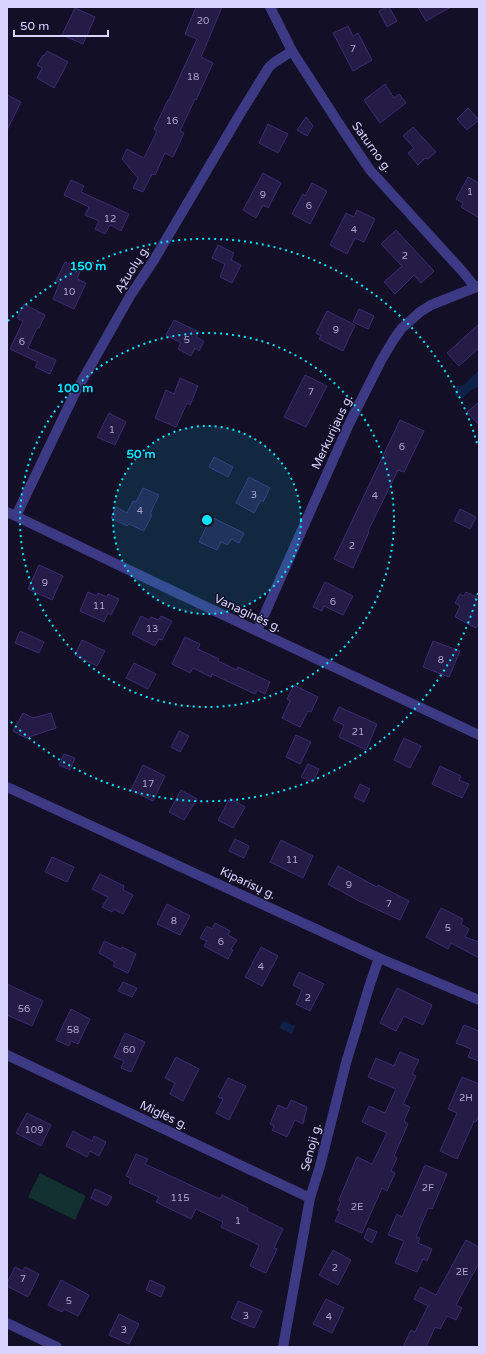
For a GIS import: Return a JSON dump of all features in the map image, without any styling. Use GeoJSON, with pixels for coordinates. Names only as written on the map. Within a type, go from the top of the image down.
{"type":"FeatureCollection","features":[{"type":"Feature","properties":{"kind":"street","name":"Saturno g."},"geometry":{"type":"LineString","coordinates":[[270,7],[292,51],[338,124],[370,170],[477,286]]}},
{"type":"Feature","properties":{"kind":"street","name":"Ąžuolų g."},"geometry":{"type":"LineString","coordinates":[[12,514],[74,395],[130,296],[154,260],[240,114],[270,68],[275,62],[292,51]]}},
{"type":"Feature","properties":{"kind":"street","name":"Merkurijaus g."},"geometry":{"type":"LineString","coordinates":[[257,631],[350,422],[382,359],[394,339],[402,328],[420,312],[431,305],[477,286]]}},
{"type":"Feature","properties":{"kind":"street","name":"Vanaginės g."},"geometry":{"type":"LineString","coordinates":[[12,514],[257,631],[479,734]]}},
{"type":"Feature","properties":{"kind":"street","name":"Kiparisų g."},"geometry":{"type":"LineString","coordinates":[[7,787],[380,958],[479,1000]]}},
{"type":"Feature","properties":{"kind":"street","name":"Senoji g."},"geometry":{"type":"LineString","coordinates":[[283,1347],[310,1198],[320,1166],[346,1063],[370,984],[380,958]]}},
{"type":"Feature","properties":{"kind":"street","name":"Miglės g."},"geometry":{"type":"LineString","coordinates":[[7,1056],[310,1198]]}},
{"type":"Feature","properties":{"kind":"street"},"geometry":{"type":"LineString","coordinates":[[7,1324],[57,1347]]}},
{"type":"Feature","properties":{"kind":"green space"},"geometry":{"type":"Polygon","coordinates":[[[40,1173],[86,1196],[75,1220],[28,1197],[40,1173]]]}},
{"type":"Feature","properties":{"kind":"water"},"geometry":{"type":"Polygon","coordinates":[[[479,370],[479,386],[462,398],[458,398],[454,394],[457,386],[464,385],[479,370]]]}},
{"type":"Feature","properties":{"kind":"water"},"geometry":{"type":"Polygon","coordinates":[[[283,1021],[295,1026],[292,1034],[279,1028],[283,1021]]]}},
{"type":"Feature","properties":{"kind":"building"},"geometry":{"type":"Polygon","coordinates":[[[196,7],[222,7],[201,57],[213,63],[180,131],[184,133],[173,157],[165,153],[155,175],[152,174],[143,192],[133,188],[138,178],[122,159],[127,149],[144,158],[157,131],[154,129],[197,39],[185,34],[196,7]]]}},
{"type":"Feature","properties":{"kind":"building"},"geometry":{"type":"Polygon","coordinates":[[[389,7],[397,21],[387,27],[379,11],[389,7]]]}},
{"type":"Feature","properties":{"kind":"building"},"geometry":{"type":"Polygon","coordinates":[[[418,7],[451,7],[426,21],[418,7]]]}},
{"type":"Feature","properties":{"kind":"building"},"geometry":{"type":"Polygon","coordinates":[[[75,8],[95,17],[83,44],[62,35],[75,8]]]}},
{"type":"Feature","properties":{"kind":"building"},"geometry":{"type":"Polygon","coordinates":[[[348,26],[353,36],[358,33],[372,60],[353,71],[333,33],[348,26]]]}},
{"type":"Feature","properties":{"kind":"building"},"geometry":{"type":"Polygon","coordinates":[[[47,51],[68,62],[54,88],[37,78],[42,68],[37,65],[47,51]]]}},
{"type":"Feature","properties":{"kind":"building"},"geometry":{"type":"Polygon","coordinates":[[[385,84],[394,98],[399,94],[406,103],[380,123],[364,100],[385,84]]]}},
{"type":"Feature","properties":{"kind":"building"},"geometry":{"type":"Polygon","coordinates":[[[7,95],[21,102],[7,130],[7,95]]]}},
{"type":"Feature","properties":{"kind":"building"},"geometry":{"type":"Polygon","coordinates":[[[468,108],[479,120],[467,130],[457,119],[468,108]]]}},
{"type":"Feature","properties":{"kind":"building"},"geometry":{"type":"Polygon","coordinates":[[[306,117],[313,126],[307,136],[297,130],[306,117]]]}},
{"type":"Feature","properties":{"kind":"building"},"geometry":{"type":"Polygon","coordinates":[[[268,124],[288,134],[278,153],[259,143],[268,124]]]}},
{"type":"Feature","properties":{"kind":"building"},"geometry":{"type":"Polygon","coordinates":[[[413,127],[436,152],[428,159],[425,158],[418,165],[408,153],[414,148],[403,136],[413,127]]]}},
{"type":"Feature","properties":{"kind":"building"},"geometry":{"type":"Polygon","coordinates":[[[263,173],[281,183],[268,208],[263,205],[256,218],[243,210],[263,173]]]}},
{"type":"Feature","properties":{"kind":"building"},"geometry":{"type":"Polygon","coordinates":[[[468,177],[479,183],[479,218],[461,207],[463,203],[456,199],[468,177]]]}},
{"type":"Feature","properties":{"kind":"building"},"geometry":{"type":"Polygon","coordinates":[[[71,180],[84,186],[81,192],[129,214],[121,231],[110,225],[105,234],[95,229],[99,221],[85,215],[89,207],[64,195],[71,180]]]}},
{"type":"Feature","properties":{"kind":"building"},"geometry":{"type":"Polygon","coordinates":[[[312,183],[327,191],[310,224],[292,214],[303,194],[305,196],[312,183]]]}},
{"type":"Feature","properties":{"kind":"building"},"geometry":{"type":"Polygon","coordinates":[[[357,210],[375,219],[364,242],[355,238],[347,254],[330,245],[346,213],[354,217],[357,210]]]}},
{"type":"Feature","properties":{"kind":"building"},"geometry":{"type":"Polygon","coordinates":[[[396,230],[434,271],[421,283],[414,275],[395,294],[384,282],[402,266],[381,244],[396,230]]]}},
{"type":"Feature","properties":{"kind":"building"},"geometry":{"type":"Polygon","coordinates":[[[218,245],[234,253],[231,260],[241,265],[232,283],[220,277],[225,264],[212,258],[218,245]]]}},
{"type":"Feature","properties":{"kind":"building"},"geometry":{"type":"Polygon","coordinates":[[[65,262],[81,269],[77,279],[86,283],[74,309],[53,299],[60,282],[56,281],[65,262]]]}},
{"type":"Feature","properties":{"kind":"building"},"geometry":{"type":"Polygon","coordinates":[[[24,304],[45,315],[28,348],[56,360],[50,374],[35,367],[38,362],[10,349],[23,321],[17,318],[24,304]]]}},
{"type":"Feature","properties":{"kind":"building"},"geometry":{"type":"Polygon","coordinates":[[[359,309],[374,316],[368,329],[353,322],[359,309]]]}},
{"type":"Feature","properties":{"kind":"building"},"geometry":{"type":"Polygon","coordinates":[[[327,311],[355,325],[343,351],[319,339],[321,336],[316,333],[327,311]]]}},
{"type":"Feature","properties":{"kind":"building"},"geometry":{"type":"Polygon","coordinates":[[[174,320],[199,332],[196,337],[204,341],[199,351],[195,348],[191,356],[178,349],[181,343],[166,335],[174,320]]]}},
{"type":"Feature","properties":{"kind":"building"},"geometry":{"type":"Polygon","coordinates":[[[479,324],[479,348],[459,366],[447,353],[479,324]]]}},
{"type":"Feature","properties":{"kind":"building"},"geometry":{"type":"Polygon","coordinates":[[[305,375],[327,386],[306,427],[284,417],[305,375]]]}},
{"type":"Feature","properties":{"kind":"building"},"geometry":{"type":"Polygon","coordinates":[[[180,378],[198,386],[190,405],[187,403],[176,427],[155,418],[166,390],[174,394],[180,378]]]}},
{"type":"Feature","properties":{"kind":"building"},"geometry":{"type":"Polygon","coordinates":[[[479,402],[479,425],[467,412],[479,402]]]}},
{"type":"Feature","properties":{"kind":"building"},"geometry":{"type":"Polygon","coordinates":[[[109,413],[126,422],[115,445],[97,437],[109,413]]]}},
{"type":"Feature","properties":{"kind":"building"},"geometry":{"type":"Polygon","coordinates":[[[400,420],[424,431],[404,472],[398,470],[368,531],[369,532],[353,568],[334,559],[400,420]]]}},
{"type":"Feature","properties":{"kind":"building"},"geometry":{"type":"Polygon","coordinates":[[[214,457],[233,467],[228,477],[209,467],[214,457]]]}},
{"type":"Feature","properties":{"kind":"building"},"geometry":{"type":"Polygon","coordinates":[[[249,477],[270,488],[263,502],[261,500],[254,513],[236,503],[249,477]]]}},
{"type":"Feature","properties":{"kind":"building"},"geometry":{"type":"Polygon","coordinates":[[[143,488],[159,495],[150,514],[152,515],[144,531],[129,524],[127,526],[111,518],[116,507],[127,513],[133,501],[136,502],[143,488]]]}},
{"type":"Feature","properties":{"kind":"building"},"geometry":{"type":"Polygon","coordinates":[[[460,509],[476,517],[470,529],[454,521],[460,509]]]}},
{"type":"Feature","properties":{"kind":"building"},"geometry":{"type":"Polygon","coordinates":[[[211,517],[244,533],[239,543],[231,539],[228,545],[221,542],[217,550],[199,542],[211,517]]]}},
{"type":"Feature","properties":{"kind":"building"},"geometry":{"type":"Polygon","coordinates":[[[39,565],[63,576],[52,600],[28,589],[39,565]]]}},
{"type":"Feature","properties":{"kind":"building"},"geometry":{"type":"Polygon","coordinates":[[[325,582],[353,596],[343,615],[324,606],[322,611],[313,607],[325,582]]]}},
{"type":"Feature","properties":{"kind":"building"},"geometry":{"type":"Polygon","coordinates":[[[88,592],[97,596],[98,593],[107,597],[108,594],[119,599],[111,615],[108,613],[104,622],[80,611],[88,592]]]}},
{"type":"Feature","properties":{"kind":"building"},"geometry":{"type":"Polygon","coordinates":[[[466,592],[479,598],[479,623],[476,628],[455,617],[460,606],[455,603],[460,594],[464,596],[466,592]]]}},
{"type":"Feature","properties":{"kind":"building"},"geometry":{"type":"Polygon","coordinates":[[[141,616],[149,620],[151,617],[159,620],[161,616],[172,621],[162,640],[159,639],[155,646],[132,634],[141,616]]]}},
{"type":"Feature","properties":{"kind":"building"},"geometry":{"type":"Polygon","coordinates":[[[20,631],[44,642],[39,653],[15,643],[20,631]]]}},
{"type":"Feature","properties":{"kind":"building"},"geometry":{"type":"Polygon","coordinates":[[[185,637],[200,644],[198,649],[219,659],[218,661],[237,670],[238,667],[270,682],[265,694],[257,690],[255,694],[212,674],[211,677],[193,668],[190,673],[172,664],[185,637]]]}},
{"type":"Feature","properties":{"kind":"building"},"geometry":{"type":"Polygon","coordinates":[[[82,640],[105,651],[97,666],[75,655],[82,640]]]}},
{"type":"Feature","properties":{"kind":"building"},"geometry":{"type":"Polygon","coordinates":[[[433,641],[460,651],[449,677],[423,667],[433,641]]]}},
{"type":"Feature","properties":{"kind":"building"},"geometry":{"type":"Polygon","coordinates":[[[134,663],[156,674],[148,689],[126,678],[134,663]]]}},
{"type":"Feature","properties":{"kind":"building"},"geometry":{"type":"Polygon","coordinates":[[[294,685],[318,697],[311,712],[308,711],[300,727],[282,718],[290,701],[287,699],[294,685]]]}},
{"type":"Feature","properties":{"kind":"building"},"geometry":{"type":"Polygon","coordinates":[[[339,707],[377,724],[366,750],[339,737],[344,725],[333,720],[339,707]]]}},
{"type":"Feature","properties":{"kind":"building"},"geometry":{"type":"Polygon","coordinates":[[[23,713],[33,718],[51,713],[56,728],[26,738],[13,731],[23,713]]]}},
{"type":"Feature","properties":{"kind":"building"},"geometry":{"type":"Polygon","coordinates":[[[179,731],[189,736],[180,752],[171,747],[179,731]]]}},
{"type":"Feature","properties":{"kind":"building"},"geometry":{"type":"Polygon","coordinates":[[[296,735],[311,742],[300,764],[286,757],[296,735]]]}},
{"type":"Feature","properties":{"kind":"building"},"geometry":{"type":"Polygon","coordinates":[[[404,738],[421,746],[410,768],[394,760],[404,738]]]}},
{"type":"Feature","properties":{"kind":"building"},"geometry":{"type":"Polygon","coordinates":[[[64,754],[75,758],[70,770],[59,765],[64,754]]]}},
{"type":"Feature","properties":{"kind":"building"},"geometry":{"type":"Polygon","coordinates":[[[308,764],[319,769],[313,782],[301,777],[308,764]]]}},
{"type":"Feature","properties":{"kind":"building"},"geometry":{"type":"Polygon","coordinates":[[[143,765],[165,776],[153,801],[131,790],[143,765]]]}},
{"type":"Feature","properties":{"kind":"building"},"geometry":{"type":"Polygon","coordinates":[[[440,766],[461,776],[459,780],[469,784],[462,798],[432,784],[440,766]]]}},
{"type":"Feature","properties":{"kind":"building"},"geometry":{"type":"Polygon","coordinates":[[[360,784],[370,789],[364,802],[354,797],[360,784]]]}},
{"type":"Feature","properties":{"kind":"building"},"geometry":{"type":"Polygon","coordinates":[[[181,790],[197,799],[184,820],[169,812],[181,790]]]}},
{"type":"Feature","properties":{"kind":"building"},"geometry":{"type":"Polygon","coordinates":[[[230,798],[245,807],[233,828],[218,820],[230,798]]]}},
{"type":"Feature","properties":{"kind":"building"},"geometry":{"type":"Polygon","coordinates":[[[235,839],[249,846],[244,858],[229,851],[235,839]]]}},
{"type":"Feature","properties":{"kind":"building"},"geometry":{"type":"Polygon","coordinates":[[[281,840],[313,856],[303,878],[270,862],[281,840]]]}},
{"type":"Feature","properties":{"kind":"building"},"geometry":{"type":"Polygon","coordinates":[[[52,857],[74,867],[67,882],[45,872],[52,857]]]}},
{"type":"Feature","properties":{"kind":"building"},"geometry":{"type":"Polygon","coordinates":[[[338,866],[377,887],[378,885],[409,901],[400,920],[359,901],[328,884],[338,866]]]}},
{"type":"Feature","properties":{"kind":"building"},"geometry":{"type":"Polygon","coordinates":[[[100,874],[124,886],[123,890],[133,895],[123,914],[114,909],[112,912],[102,907],[108,897],[92,889],[100,874]]]}},
{"type":"Feature","properties":{"kind":"building"},"geometry":{"type":"Polygon","coordinates":[[[167,904],[190,916],[180,935],[157,924],[167,904]]]}},
{"type":"Feature","properties":{"kind":"building"},"geometry":{"type":"Polygon","coordinates":[[[441,908],[463,919],[461,924],[469,929],[465,937],[479,942],[479,958],[451,943],[448,949],[426,937],[441,908]]]}},
{"type":"Feature","properties":{"kind":"building"},"geometry":{"type":"Polygon","coordinates":[[[215,923],[230,931],[228,935],[237,940],[231,949],[233,950],[228,959],[204,946],[207,941],[200,938],[207,926],[212,929],[215,923]]]}},
{"type":"Feature","properties":{"kind":"building"},"geometry":{"type":"Polygon","coordinates":[[[104,941],[121,949],[122,947],[136,954],[128,973],[113,966],[115,962],[99,953],[104,941]]]}},
{"type":"Feature","properties":{"kind":"building"},"geometry":{"type":"Polygon","coordinates":[[[261,947],[278,956],[262,986],[245,977],[261,947]]]}},
{"type":"Feature","properties":{"kind":"building"},"geometry":{"type":"Polygon","coordinates":[[[299,972],[324,984],[310,1011],[296,1004],[302,990],[293,985],[299,972]]]}},
{"type":"Feature","properties":{"kind":"building"},"geometry":{"type":"Polygon","coordinates":[[[123,982],[137,988],[132,997],[118,991],[123,982]]]}},
{"type":"Feature","properties":{"kind":"building"},"geometry":{"type":"Polygon","coordinates":[[[7,984],[43,1001],[32,1026],[7,1015],[7,984]]]}},
{"type":"Feature","properties":{"kind":"building"},"geometry":{"type":"Polygon","coordinates":[[[397,988],[432,1005],[423,1025],[404,1016],[396,1031],[380,1023],[397,988]]]}},
{"type":"Feature","properties":{"kind":"building"},"geometry":{"type":"Polygon","coordinates":[[[71,1009],[90,1019],[78,1044],[71,1041],[69,1046],[56,1040],[71,1009]]]}},
{"type":"Feature","properties":{"kind":"building"},"geometry":{"type":"Polygon","coordinates":[[[464,1025],[479,1031],[479,1061],[468,1057],[471,1049],[456,1043],[464,1025]]]}},
{"type":"Feature","properties":{"kind":"building"},"geometry":{"type":"Polygon","coordinates":[[[125,1033],[145,1042],[131,1072],[121,1068],[124,1061],[114,1057],[125,1033]]]}},
{"type":"Feature","properties":{"kind":"building"},"geometry":{"type":"Polygon","coordinates":[[[400,1052],[419,1060],[412,1074],[416,1076],[403,1104],[410,1107],[404,1121],[408,1124],[394,1156],[397,1158],[391,1171],[395,1173],[387,1191],[382,1188],[362,1233],[335,1221],[340,1211],[337,1210],[341,1201],[339,1200],[357,1157],[372,1164],[387,1133],[362,1122],[369,1106],[385,1113],[396,1089],[368,1077],[376,1058],[394,1066],[400,1052]]]}},
{"type":"Feature","properties":{"kind":"building"},"geometry":{"type":"Polygon","coordinates":[[[176,1057],[199,1069],[183,1101],[170,1094],[175,1083],[165,1078],[176,1057]]]}},
{"type":"Feature","properties":{"kind":"building"},"geometry":{"type":"Polygon","coordinates":[[[462,1077],[479,1084],[479,1115],[476,1122],[474,1121],[457,1159],[440,1151],[457,1113],[448,1109],[462,1077]]]}},
{"type":"Feature","properties":{"kind":"building"},"geometry":{"type":"Polygon","coordinates":[[[228,1078],[246,1086],[229,1120],[216,1113],[223,1099],[218,1097],[228,1078]]]}},
{"type":"Feature","properties":{"kind":"building"},"geometry":{"type":"Polygon","coordinates":[[[291,1100],[307,1107],[303,1124],[295,1120],[287,1137],[272,1130],[274,1126],[270,1124],[278,1105],[287,1109],[291,1100]]]}},
{"type":"Feature","properties":{"kind":"building"},"geometry":{"type":"Polygon","coordinates":[[[27,1113],[51,1125],[41,1146],[16,1133],[27,1113]]]}},
{"type":"Feature","properties":{"kind":"building"},"geometry":{"type":"Polygon","coordinates":[[[73,1131],[92,1141],[94,1136],[106,1142],[99,1156],[90,1151],[87,1157],[66,1146],[73,1131]]]}},
{"type":"Feature","properties":{"kind":"building"},"geometry":{"type":"Polygon","coordinates":[[[136,1154],[148,1159],[145,1164],[220,1199],[222,1195],[248,1208],[247,1211],[283,1229],[274,1248],[277,1249],[266,1273],[250,1266],[259,1246],[257,1244],[221,1227],[223,1222],[196,1209],[191,1219],[156,1202],[159,1197],[129,1183],[131,1178],[126,1176],[136,1154]]]}},
{"type":"Feature","properties":{"kind":"building"},"geometry":{"type":"Polygon","coordinates":[[[425,1165],[447,1174],[432,1209],[428,1208],[416,1237],[420,1238],[418,1243],[432,1249],[427,1261],[423,1259],[417,1272],[395,1263],[404,1241],[388,1235],[397,1214],[402,1217],[425,1165]]]}},
{"type":"Feature","properties":{"kind":"building"},"geometry":{"type":"Polygon","coordinates":[[[95,1189],[112,1197],[107,1206],[91,1198],[95,1189]]]}},
{"type":"Feature","properties":{"kind":"building"},"geometry":{"type":"Polygon","coordinates":[[[368,1228],[377,1232],[372,1243],[364,1238],[368,1228]]]}},
{"type":"Feature","properties":{"kind":"building"},"geometry":{"type":"Polygon","coordinates":[[[466,1240],[479,1247],[479,1263],[456,1305],[462,1308],[456,1320],[447,1316],[440,1329],[435,1327],[426,1347],[403,1347],[411,1330],[415,1332],[428,1306],[414,1299],[420,1287],[436,1295],[466,1240]]]}},
{"type":"Feature","properties":{"kind":"building"},"geometry":{"type":"Polygon","coordinates":[[[333,1250],[351,1260],[338,1285],[319,1275],[333,1250]]]}},
{"type":"Feature","properties":{"kind":"building"},"geometry":{"type":"Polygon","coordinates":[[[15,1267],[23,1271],[25,1267],[39,1274],[28,1297],[7,1286],[15,1267]]]}},
{"type":"Feature","properties":{"kind":"building"},"geometry":{"type":"Polygon","coordinates":[[[61,1280],[89,1295],[78,1316],[64,1309],[62,1312],[48,1305],[61,1280]]]}},
{"type":"Feature","properties":{"kind":"building"},"geometry":{"type":"Polygon","coordinates":[[[150,1280],[165,1287],[161,1297],[146,1290],[150,1280]]]}},
{"type":"Feature","properties":{"kind":"building"},"geometry":{"type":"Polygon","coordinates":[[[326,1299],[344,1308],[332,1333],[313,1324],[326,1299]]]}},
{"type":"Feature","properties":{"kind":"building"},"geometry":{"type":"Polygon","coordinates":[[[238,1301],[262,1311],[254,1328],[231,1318],[238,1301]]]}},
{"type":"Feature","properties":{"kind":"building"},"geometry":{"type":"Polygon","coordinates":[[[119,1314],[139,1324],[129,1344],[109,1335],[119,1314]]]}}]}
